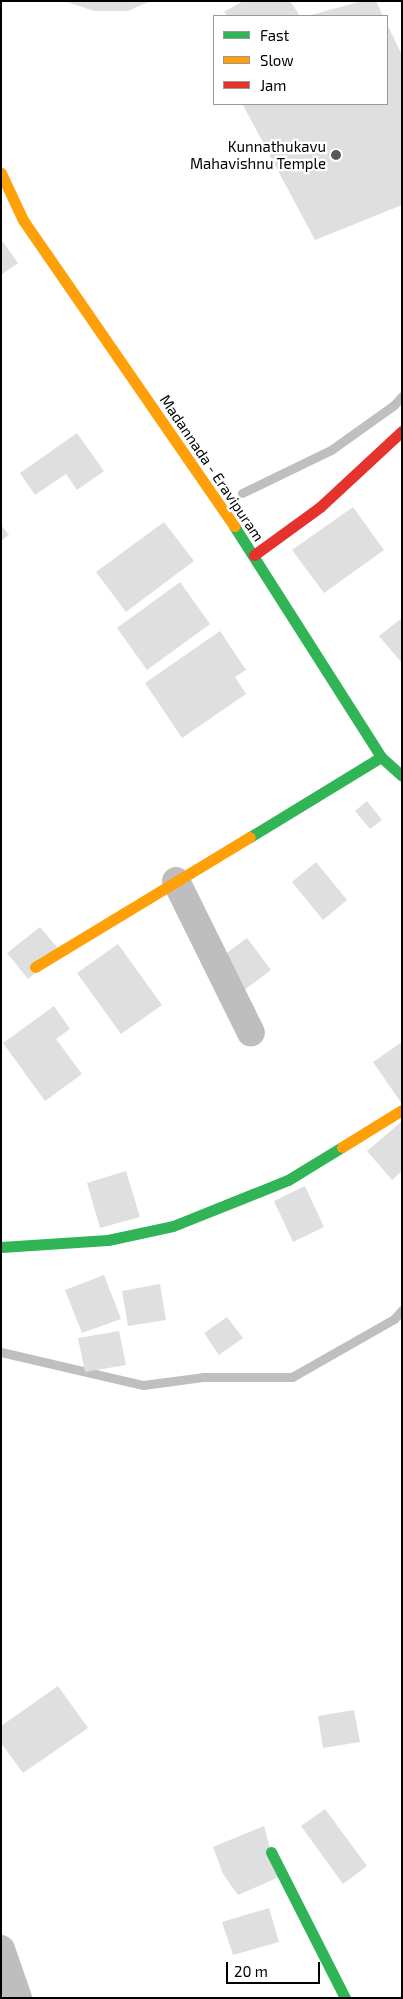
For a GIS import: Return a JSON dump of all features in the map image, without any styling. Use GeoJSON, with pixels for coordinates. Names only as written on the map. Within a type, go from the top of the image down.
{"type":"FeatureCollection","features":[{"type":"Feature","properties":{"kind":"street","name":"Madannada - Eravipuram"},"geometry":{"type":"LineString","coordinates":[[1,173],[23,220],[254,555],[381,757],[402,776]]}},
{"type":"Feature","properties":{"kind":"street"},"geometry":{"type":"LineString","coordinates":[[254,555],[320,506],[402,431]]}},
{"type":"Feature","properties":{"kind":"street"},"geometry":{"type":"LineString","coordinates":[[35,967],[381,757]]}},
{"type":"Feature","properties":{"kind":"street"},"geometry":{"type":"LineString","coordinates":[[176,881],[251,1033]]}},
{"type":"Feature","properties":{"kind":"street"},"geometry":{"type":"LineString","coordinates":[[1,1247],[108,1240],[173,1226],[288,1180],[402,1110]]}},
{"type":"Feature","properties":{"kind":"street"},"geometry":{"type":"LineString","coordinates":[[271,1852],[345,1998]]}},
{"type":"Feature","properties":{"kind":"street"},"geometry":{"type":"LineString","coordinates":[[1,1949],[18,1998]]}},
{"type":"Feature","properties":{"kind":"building"},"geometry":{"type":"Polygon","coordinates":[[[64,1],[151,1],[128,11],[94,11],[64,1]]]}},
{"type":"Feature","properties":{"kind":"building"},"geometry":{"type":"Polygon","coordinates":[[[243,1],[290,1],[299,15],[226,15],[224,12],[243,1]]]}},
{"type":"Feature","properties":{"kind":"building"},"geometry":{"type":"Polygon","coordinates":[[[362,1],[376,1],[383,15],[311,15],[362,1]]]}},
{"type":"Feature","properties":{"kind":"building","name":"Kunnathukavu Mahavishnu Temple"},"geometry":{"type":"Polygon","coordinates":[[[388,26],[402,55],[402,205],[315,240],[243,105],[388,105],[388,26]]]}},
{"type":"Feature","properties":{"kind":"building"},"geometry":{"type":"Polygon","coordinates":[[[3,242],[18,263],[1,275],[1,243],[3,242]]]}},
{"type":"Feature","properties":{"kind":"building"},"geometry":{"type":"Polygon","coordinates":[[[77,433],[104,471],[77,490],[66,474],[35,495],[20,473],[77,433]]]}},
{"type":"Feature","properties":{"kind":"building"},"geometry":{"type":"Polygon","coordinates":[[[353,507],[384,550],[324,593],[292,550],[353,507]]]}},
{"type":"Feature","properties":{"kind":"building"},"geometry":{"type":"Polygon","coordinates":[[[164,522],[194,561],[126,612],[96,572],[164,522]]]}},
{"type":"Feature","properties":{"kind":"building"},"geometry":{"type":"Polygon","coordinates":[[[1,525],[9,535],[1,541],[1,525]]]}},
{"type":"Feature","properties":{"kind":"building"},"geometry":{"type":"Polygon","coordinates":[[[180,582],[210,624],[147,670],[117,628],[180,582]]]}},
{"type":"Feature","properties":{"kind":"building"},"geometry":{"type":"Polygon","coordinates":[[[402,618],[402,663],[379,636],[402,618]]]}},
{"type":"Feature","properties":{"kind":"building"},"geometry":{"type":"Polygon","coordinates":[[[220,631],[246,670],[235,677],[246,694],[182,738],[145,683],[220,631]]]}},
{"type":"Feature","properties":{"kind":"building"},"geometry":{"type":"Polygon","coordinates":[[[367,801],[382,820],[370,829],[355,811],[367,801]]]}},
{"type":"Feature","properties":{"kind":"building"},"geometry":{"type":"Polygon","coordinates":[[[316,862],[347,900],[323,920],[292,882],[316,862]]]}},
{"type":"Feature","properties":{"kind":"building"},"geometry":{"type":"Polygon","coordinates":[[[40,927],[61,952],[28,979],[7,953],[40,927]]]}},
{"type":"Feature","properties":{"kind":"building"},"geometry":{"type":"Polygon","coordinates":[[[247,938],[271,970],[243,991],[220,958],[247,938]]]}},
{"type":"Feature","properties":{"kind":"building"},"geometry":{"type":"Polygon","coordinates":[[[118,944],[162,1005],[121,1034],[77,973],[118,944]]]}},
{"type":"Feature","properties":{"kind":"building"},"geometry":{"type":"Polygon","coordinates":[[[54,1006],[70,1029],[56,1039],[82,1074],[45,1101],[3,1043],[54,1006]]]}},
{"type":"Feature","properties":{"kind":"building"},"geometry":{"type":"Polygon","coordinates":[[[402,1042],[402,1104],[373,1062],[402,1042]]]}},
{"type":"Feature","properties":{"kind":"building"},"geometry":{"type":"Polygon","coordinates":[[[402,1121],[402,1171],[392,1180],[367,1151],[402,1121]]]}},
{"type":"Feature","properties":{"kind":"building"},"geometry":{"type":"Polygon","coordinates":[[[126,1171],[140,1217],[100,1228],[87,1183],[126,1171]]]}},
{"type":"Feature","properties":{"kind":"building"},"geometry":{"type":"Polygon","coordinates":[[[305,1186],[324,1227],[293,1242],[274,1201],[305,1186]]]}},
{"type":"Feature","properties":{"kind":"building"},"geometry":{"type":"Polygon","coordinates":[[[104,1275],[121,1319],[82,1333],[65,1290],[104,1275]]]}},
{"type":"Feature","properties":{"kind":"building"},"geometry":{"type":"Polygon","coordinates":[[[160,1284],[166,1320],[128,1326],[122,1291],[160,1284]]]}},
{"type":"Feature","properties":{"kind":"building"},"geometry":{"type":"Polygon","coordinates":[[[227,1317],[243,1338],[219,1355],[204,1333],[227,1317]]]}},
{"type":"Feature","properties":{"kind":"building"},"geometry":{"type":"Polygon","coordinates":[[[119,1331],[126,1365],[85,1372],[78,1338],[119,1331]]]}},
{"type":"Feature","properties":{"kind":"building"},"geometry":{"type":"Polygon","coordinates":[[[58,1686],[88,1728],[23,1773],[1,1743],[1,1726],[58,1686]]]}},
{"type":"Feature","properties":{"kind":"building"},"geometry":{"type":"Polygon","coordinates":[[[354,1710],[360,1742],[323,1748],[318,1716],[354,1710]]]}},
{"type":"Feature","properties":{"kind":"building"},"geometry":{"type":"Polygon","coordinates":[[[325,1809],[367,1866],[343,1884],[301,1826],[325,1809]]]}},
{"type":"Feature","properties":{"kind":"building"},"geometry":{"type":"Polygon","coordinates":[[[264,1826],[271,1852],[286,1874],[238,1895],[223,1874],[213,1847],[264,1826]]]}},
{"type":"Feature","properties":{"kind":"building"},"geometry":{"type":"Polygon","coordinates":[[[269,1908],[279,1942],[233,1955],[222,1922],[269,1908]]]}},
{"type":"Feature","properties":{"kind":"waterway"},"geometry":{"type":"LineString","coordinates":[[242,493],[331,450],[394,405],[402,396]]}},
{"type":"Feature","properties":{"kind":"waterway"},"geometry":{"type":"LineString","coordinates":[[1,1352],[143,1385],[204,1377],[292,1377],[394,1319],[402,1310]]}},
{"type":"Feature","properties":{"kind":"traffic: fast"},"geometry":{"type":"LineString","coordinates":[[234,526],[381,757],[402,776]]}},
{"type":"Feature","properties":{"kind":"traffic: fast"},"geometry":{"type":"LineString","coordinates":[[250,837],[381,757]]}},
{"type":"Feature","properties":{"kind":"traffic: fast"},"geometry":{"type":"LineString","coordinates":[[1,1247],[108,1240],[173,1226],[288,1180],[342,1147]]}},
{"type":"Feature","properties":{"kind":"traffic: fast"},"geometry":{"type":"LineString","coordinates":[[271,1852],[345,1998]]}},
{"type":"Feature","properties":{"kind":"traffic: slow"},"geometry":{"type":"LineString","coordinates":[[1,173],[23,220],[234,526]]}},
{"type":"Feature","properties":{"kind":"traffic: slow"},"geometry":{"type":"LineString","coordinates":[[35,967],[250,837]]}},
{"type":"Feature","properties":{"kind":"traffic: slow"},"geometry":{"type":"LineString","coordinates":[[342,1147],[402,1110]]}},
{"type":"Feature","properties":{"kind":"traffic: jam"},"geometry":{"type":"LineString","coordinates":[[254,555],[320,507],[402,431]]}},
{"type":"Feature","properties":{"kind":"place","name":"Kunnathukavu Mahavishnu Temple"},"geometry":{"type":"Point","coordinates":[336,155]}}]}
